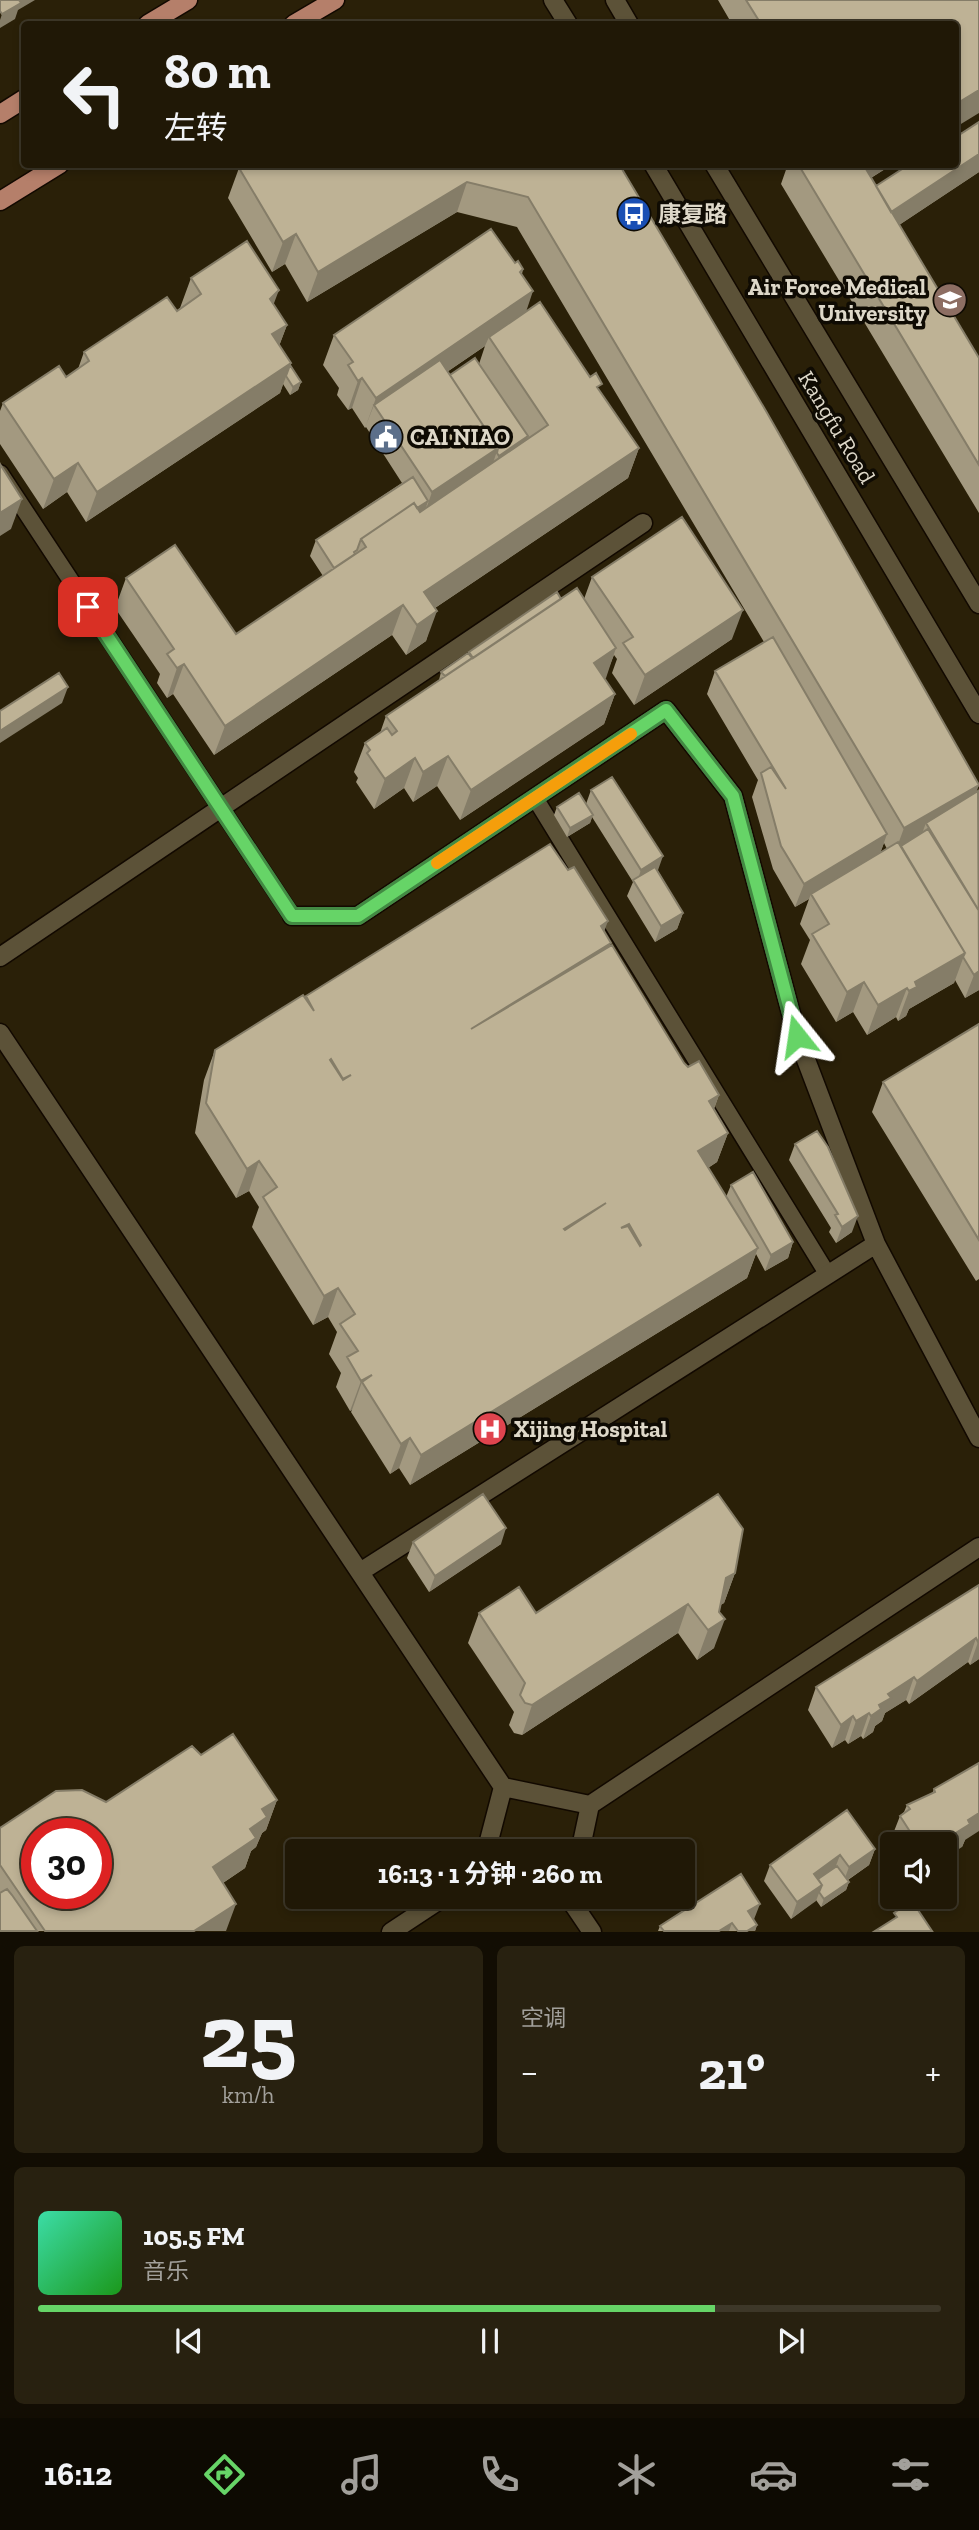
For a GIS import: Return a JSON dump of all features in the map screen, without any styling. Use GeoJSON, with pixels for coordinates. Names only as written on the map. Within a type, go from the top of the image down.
{"type":"FeatureCollection","features":[{"type":"Feature","properties":{"kind":"main road"},"geometry":{"type":"LineString","coordinates":[[153,21],[188,0]]}},
{"type":"Feature","properties":{"kind":"main road"},"geometry":{"type":"LineString","coordinates":[[299,21],[335,0]]}},
{"type":"Feature","properties":{"kind":"main road"},"geometry":{"type":"LineString","coordinates":[[0,114],[21,101]]}},
{"type":"Feature","properties":{"kind":"main road"},"geometry":{"type":"LineString","coordinates":[[0,201],[54,168]]}},
{"type":"Feature","properties":{"kind":"street"},"geometry":{"type":"LineString","coordinates":[[554,0],[566,21]]}},
{"type":"Feature","properties":{"kind":"street"},"geometry":{"type":"LineString","coordinates":[[615,0],[627,21]]}},
{"type":"Feature","properties":{"kind":"street","name":"Kangfu Road"},"geometry":{"type":"LineString","coordinates":[[655,168],[979,714]]}},
{"type":"Feature","properties":{"kind":"street","name":"Kangfu Road"},"geometry":{"type":"LineString","coordinates":[[716,168],[979,604]]}},
{"type":"Feature","properties":{"kind":"street"},"geometry":{"type":"LineString","coordinates":[[0,957],[643,523]]}},
{"type":"Feature","properties":{"kind":"street"},"geometry":{"type":"LineString","coordinates":[[292,916],[358,916],[666,710],[733,796],[797,1036],[876,1244],[979,1438]]}},
{"type":"Feature","properties":{"kind":"street"},"geometry":{"type":"LineString","coordinates":[[0,1033],[503,1787],[590,1805]]}},
{"type":"Feature","properties":{"kind":"street"},"geometry":{"type":"LineString","coordinates":[[360,1572],[876,1244]]}},
{"type":"Feature","properties":{"kind":"street"},"geometry":{"type":"LineString","coordinates":[[583,1839],[590,1805],[979,1547]]}},
{"type":"Feature","properties":{"kind":"street"},"geometry":{"type":"LineString","coordinates":[[489,1839],[503,1787]]}},
{"type":"Feature","properties":{"kind":"street"},"geometry":{"type":"LineString","coordinates":[[391,1931],[425,1909]]}},
{"type":"Feature","properties":{"kind":"street"},"geometry":{"type":"LineString","coordinates":[[577,1909],[592,1931]]}},
{"type":"Feature","properties":{"kind":"lane"},"geometry":{"type":"LineString","coordinates":[[0,473],[292,916]]}},
{"type":"Feature","properties":{"kind":"lane"},"geometry":{"type":"LineString","coordinates":[[535,798],[828,1275]]}},
{"type":"Feature","properties":{"kind":"building"},"geometry":{"type":"Polygon","coordinates":[[[0,0],[19,0],[21,3],[2,14],[0,0]]]}},
{"type":"Feature","properties":{"kind":"building"},"geometry":{"type":"Polygon","coordinates":[[[746,0],[979,0],[979,90],[959,102],[959,21],[759,21],[746,0]]]}},
{"type":"Feature","properties":{"kind":"building"},"geometry":{"type":"Polygon","coordinates":[[[979,122],[979,154],[959,167],[959,135],[979,122]]]}},
{"type":"Feature","properties":{"kind":"building"},"geometry":{"type":"Polygon","coordinates":[[[239,168],[621,168],[766,411],[979,785],[904,828],[528,197],[467,182],[318,272],[296,234],[283,242],[239,168]]]}},
{"type":"Feature","properties":{"kind":"building"},"geometry":{"type":"Polygon","coordinates":[[[800,168],[865,168],[979,358],[979,465],[800,168]]]}},
{"type":"Feature","properties":{"kind":"building"},"geometry":{"type":"Polygon","coordinates":[[[904,168],[958,168],[891,212],[876,186],[904,168]]]}},
{"type":"Feature","properties":{"kind":"building"},"geometry":{"type":"Polygon","coordinates":[[[491,229],[515,263],[518,261],[523,269],[520,272],[533,291],[376,398],[362,378],[358,381],[348,365],[353,362],[334,335],[491,229]]]}},
{"type":"Feature","properties":{"kind":"building"},"geometry":{"type":"Polygon","coordinates":[[[247,241],[279,290],[270,299],[287,325],[272,334],[291,363],[97,492],[78,463],[54,479],[3,403],[59,366],[66,377],[89,361],[84,352],[167,297],[177,311],[201,294],[191,278],[247,241]]]}},
{"type":"Feature","properties":{"kind":"building"},"geometry":{"type":"Polygon","coordinates":[[[540,302],[590,377],[596,373],[602,384],[597,387],[639,448],[424,592],[437,611],[417,625],[403,605],[225,726],[184,664],[177,668],[167,654],[174,649],[126,578],[175,545],[236,634],[366,547],[361,539],[414,503],[420,512],[548,425],[489,337],[540,302]]]}},
{"type":"Feature","properties":{"kind":"building"},"geometry":{"type":"Polygon","coordinates":[[[475,358],[528,436],[499,456],[498,448],[450,375],[475,358]]]}},
{"type":"Feature","properties":{"kind":"building"},"geometry":{"type":"Polygon","coordinates":[[[440,360],[498,448],[432,492],[374,405],[440,360]]]}},
{"type":"Feature","properties":{"kind":"building"},"geometry":{"type":"Polygon","coordinates":[[[290,365],[301,382],[293,387],[286,376],[290,365]]]}},
{"type":"Feature","properties":{"kind":"building"},"geometry":{"type":"Polygon","coordinates":[[[0,464],[22,499],[0,513],[0,464]]]}},
{"type":"Feature","properties":{"kind":"building"},"geometry":{"type":"Polygon","coordinates":[[[413,477],[428,501],[417,508],[414,503],[361,539],[355,554],[334,568],[316,540],[413,477]]]}},
{"type":"Feature","properties":{"kind":"building"},"geometry":{"type":"Polygon","coordinates":[[[682,517],[743,610],[645,675],[623,643],[633,637],[592,577],[682,517]]]}},
{"type":"Feature","properties":{"kind":"building"},"geometry":{"type":"Polygon","coordinates":[[[577,588],[616,648],[594,663],[615,694],[471,790],[448,756],[423,772],[415,758],[385,779],[367,753],[370,750],[365,743],[387,728],[392,735],[397,731],[386,716],[577,588]]]}},
{"type":"Feature","properties":{"kind":"building"},"geometry":{"type":"Polygon","coordinates":[[[557,592],[561,599],[473,658],[469,652],[557,592]]]}},
{"type":"Feature","properties":{"kind":"building"},"geometry":{"type":"Polygon","coordinates":[[[773,637],[887,834],[804,884],[781,846],[761,773],[771,767],[786,789],[715,671],[773,637]]]}},
{"type":"Feature","properties":{"kind":"building"},"geometry":{"type":"Polygon","coordinates":[[[468,653],[472,658],[445,676],[441,672],[468,653]]]}},
{"type":"Feature","properties":{"kind":"building"},"geometry":{"type":"Polygon","coordinates":[[[59,673],[68,687],[0,731],[0,711],[59,673]]]}},
{"type":"Feature","properties":{"kind":"building"},"geometry":{"type":"Polygon","coordinates":[[[612,777],[663,856],[641,870],[591,790],[612,777]]]}},
{"type":"Feature","properties":{"kind":"building"},"geometry":{"type":"Polygon","coordinates":[[[978,791],[979,910],[926,823],[978,791]]]}},
{"type":"Feature","properties":{"kind":"building"},"geometry":{"type":"Polygon","coordinates":[[[579,793],[593,815],[570,828],[557,807],[579,793]]]}},
{"type":"Feature","properties":{"kind":"building"},"geometry":{"type":"Polygon","coordinates":[[[928,829],[979,910],[979,971],[974,975],[963,957],[965,953],[901,846],[928,829]]]}},
{"type":"Feature","properties":{"kind":"building"},"geometry":{"type":"Polygon","coordinates":[[[898,842],[965,953],[915,982],[917,987],[909,991],[907,988],[878,1005],[864,982],[847,992],[812,934],[829,924],[811,894],[898,842]]]}},
{"type":"Feature","properties":{"kind":"building"},"geometry":{"type":"Polygon","coordinates":[[[550,844],[568,870],[574,867],[608,921],[601,926],[611,943],[471,1029],[612,945],[684,1063],[688,1067],[699,1061],[719,1095],[709,1101],[728,1133],[698,1151],[758,1248],[421,1455],[410,1438],[401,1444],[362,1382],[372,1375],[361,1381],[347,1357],[358,1351],[340,1324],[355,1314],[338,1288],[324,1296],[263,1197],[277,1187],[259,1161],[247,1169],[206,1103],[215,1050],[303,995],[314,1011],[306,996],[550,844]],[[606,1203],[564,1229],[565,1230],[606,1203]],[[629,1224],[621,1228],[628,1226],[641,1245],[629,1224]]]}},
{"type":"Feature","properties":{"kind":"building"},"geometry":{"type":"Polygon","coordinates":[[[655,867],[683,913],[661,926],[633,880],[655,867]]]}},
{"type":"Feature","properties":{"kind":"building"},"geometry":{"type":"Polygon","coordinates":[[[979,1024],[979,1240],[883,1082],[979,1024]]]}},
{"type":"Feature","properties":{"kind":"building"},"geometry":{"type":"Polygon","coordinates":[[[817,1131],[828,1147],[858,1216],[842,1227],[835,1215],[838,1214],[795,1144],[817,1131]]]}},
{"type":"Feature","properties":{"kind":"building"},"geometry":{"type":"Polygon","coordinates":[[[753,1172],[793,1242],[771,1255],[731,1185],[753,1172]]]}},
{"type":"Feature","properties":{"kind":"building"},"geometry":{"type":"Polygon","coordinates":[[[483,1494],[506,1528],[435,1576],[413,1542],[483,1494]]]}},
{"type":"Feature","properties":{"kind":"building"},"geometry":{"type":"Polygon","coordinates":[[[718,1494],[743,1529],[735,1573],[726,1578],[719,1612],[725,1619],[708,1630],[688,1604],[532,1705],[525,1703],[520,1695],[525,1683],[479,1613],[519,1587],[536,1613],[718,1494]]]}},
{"type":"Feature","properties":{"kind":"building"},"geometry":{"type":"Polygon","coordinates":[[[979,1585],[979,1641],[976,1638],[917,1681],[914,1677],[888,1694],[891,1698],[879,1705],[881,1709],[871,1716],[869,1713],[856,1721],[853,1716],[841,1725],[816,1687],[979,1585]]]}},
{"type":"Feature","properties":{"kind":"building"},"geometry":{"type":"Polygon","coordinates":[[[233,1734],[277,1800],[262,1809],[267,1817],[250,1829],[256,1838],[213,1867],[236,1904],[194,1931],[45,1931],[30,1909],[112,1909],[112,1818],[21,1818],[21,1896],[0,1865],[0,1828],[56,1791],[82,1790],[106,1802],[192,1746],[201,1755],[233,1734]]]}},
{"type":"Feature","properties":{"kind":"building"},"geometry":{"type":"Polygon","coordinates":[[[979,1763],[979,1813],[968,1820],[970,1824],[957,1832],[910,1832],[900,1816],[910,1809],[907,1805],[935,1792],[934,1789],[979,1763]]]}},
{"type":"Feature","properties":{"kind":"building"},"geometry":{"type":"Polygon","coordinates":[[[847,1810],[875,1849],[849,1867],[840,1855],[814,1874],[822,1885],[797,1902],[770,1865],[847,1810]]]}},
{"type":"Feature","properties":{"kind":"building"},"geometry":{"type":"Polygon","coordinates":[[[837,1866],[849,1882],[824,1899],[819,1892],[822,1885],[818,1879],[837,1866]]]}},
{"type":"Feature","properties":{"kind":"building"},"geometry":{"type":"Polygon","coordinates":[[[741,1874],[760,1904],[748,1911],[757,1925],[747,1931],[738,1931],[732,1923],[719,1931],[664,1931],[660,1926],[686,1909],[695,1909],[695,1904],[741,1874]]]}},
{"type":"Feature","properties":{"kind":"building"},"geometry":{"type":"Polygon","coordinates":[[[7,1889],[37,1931],[0,1931],[0,1893],[7,1889]]]}},
{"type":"Feature","properties":{"kind":"building"},"geometry":{"type":"Polygon","coordinates":[[[900,1909],[917,1909],[932,1931],[875,1931],[897,1917],[894,1913],[900,1909]]]}},
{"type":"Feature","properties":{"kind":"slow traffic"},"geometry":{"type":"LineString","coordinates":[[437,863],[631,734]]}},
{"type":"Feature","properties":{"kind":"place","name":"康复路"},"geometry":{"type":"Point","coordinates":[634,214]}},
{"type":"Feature","properties":{"kind":"place","name":"Air Force Medical University"},"geometry":{"type":"Point","coordinates":[950,300]}},
{"type":"Feature","properties":{"kind":"place","name":"CAI NIAO"},"geometry":{"type":"Point","coordinates":[386,437]}},
{"type":"Feature","properties":{"kind":"place","name":"Xijing Hospital"},"geometry":{"type":"Point","coordinates":[490,1429]}},
{"type":"Feature","properties":{"kind":"route"},"geometry":{"type":"LineString","coordinates":[[88,607],[292,916],[358,916],[666,710],[733,796],[797,1036]]}}]}
